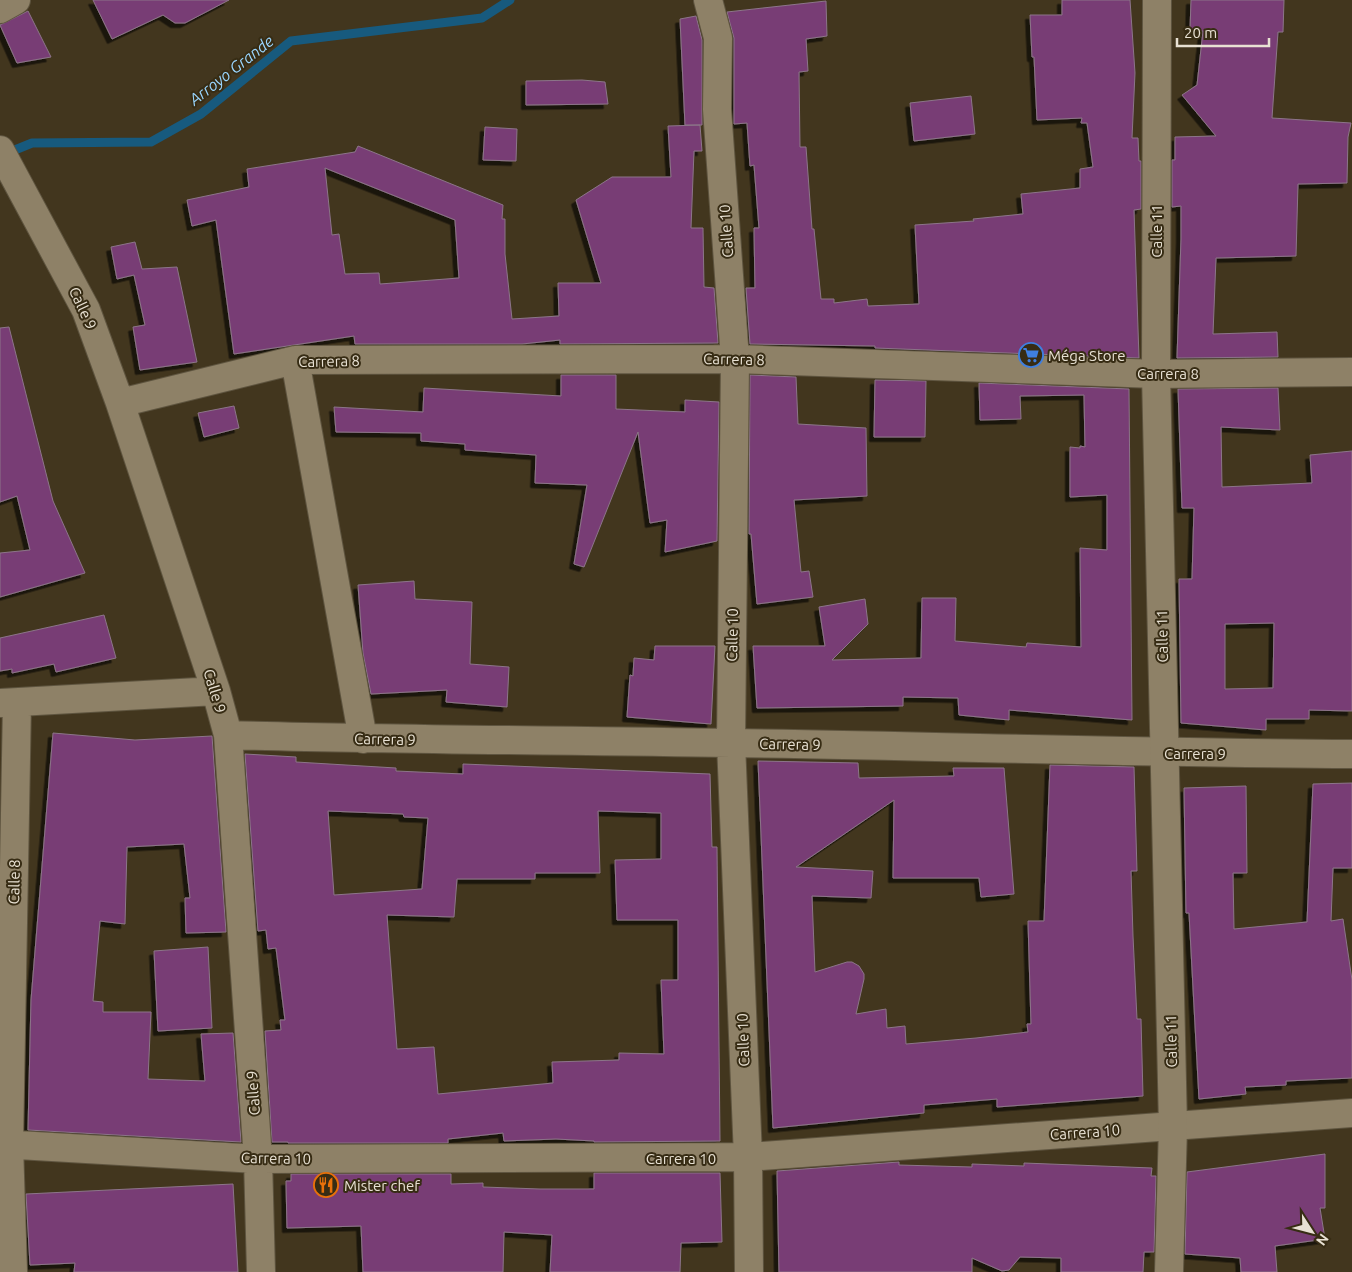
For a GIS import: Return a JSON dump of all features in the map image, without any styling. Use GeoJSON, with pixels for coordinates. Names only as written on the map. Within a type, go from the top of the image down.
{"type":"FeatureCollection","features":[{"type":"Feature","properties":{"kind":"street"},"geometry":{"type":"LineString","coordinates":[[0,9],[16,0]]}},
{"type":"Feature","properties":{"kind":"street","name":"Calle 10"},"geometry":{"type":"LineString","coordinates":[[708,0],[718,38],[717,110],[735,359],[731,743],[748,1157],[750,1272]]}},
{"type":"Feature","properties":{"kind":"street","name":"Calle 11"},"geometry":{"type":"LineString","coordinates":[[1158,0],[1156,374],[1173,1126],[1169,1272]]}},
{"type":"Feature","properties":{"kind":"street","name":"Calle 9"},"geometry":{"type":"LineString","coordinates":[[0,150],[86,310],[120,403],[216,691],[228,736],[258,1159],[261,1272]]}},
{"type":"Feature","properties":{"kind":"street","name":"Carrera 8"},"geometry":{"type":"LineString","coordinates":[[120,403],[295,360],[735,359],[1156,374],[1352,372]]}},
{"type":"Feature","properties":{"kind":"street"},"geometry":{"type":"LineString","coordinates":[[295,360],[363,739]]}},
{"type":"Feature","properties":{"kind":"street"},"geometry":{"type":"LineString","coordinates":[[9,703],[216,691]]}},
{"type":"Feature","properties":{"kind":"street","name":"Calle 8"},"geometry":{"type":"LineString","coordinates":[[9,703],[4,1144],[13,1272]]}},
{"type":"Feature","properties":{"kind":"street","name":"Carrera 9"},"geometry":{"type":"LineString","coordinates":[[228,736],[731,743],[1164,753],[1352,754]]}},
{"type":"Feature","properties":{"kind":"street","name":"Carrera 10"},"geometry":{"type":"LineString","coordinates":[[4,1144],[258,1159],[748,1157],[1352,1113]]}},
{"type":"Feature","properties":{"kind":"building"},"geometry":{"type":"Polygon","coordinates":[[[93,0],[229,0],[185,23],[175,23],[163,15],[112,39],[93,0]]]}},
{"type":"Feature","properties":{"kind":"building"},"geometry":{"type":"Polygon","coordinates":[[[1062,0],[1130,0],[1135,73],[1132,138],[1138,138],[1139,161],[1141,161],[1141,209],[1134,210],[1139,358],[875,348],[875,346],[750,344],[746,288],[755,288],[754,228],[759,228],[754,165],[750,166],[747,123],[734,124],[734,38],[727,12],[826,1],[827,36],[806,39],[808,71],[799,72],[800,147],[806,147],[812,229],[814,229],[821,299],[834,299],[834,303],[867,299],[868,306],[919,304],[915,225],[974,221],[973,219],[1023,214],[1021,194],[1080,188],[1080,169],[1093,167],[1087,123],[1081,123],[1082,118],[1037,120],[1030,15],[1062,15],[1062,0]]]}},
{"type":"Feature","properties":{"kind":"building"},"geometry":{"type":"Polygon","coordinates":[[[1191,0],[1284,0],[1283,32],[1278,32],[1272,118],[1351,123],[1348,137],[1347,183],[1298,184],[1296,256],[1216,258],[1213,334],[1277,332],[1278,357],[1177,358],[1181,206],[1172,207],[1172,160],[1175,160],[1175,137],[1216,136],[1182,95],[1197,85],[1203,31],[1190,31],[1191,0]]]}},
{"type":"Feature","properties":{"kind":"building"},"geometry":{"type":"Polygon","coordinates":[[[28,11],[51,57],[17,63],[0,25],[28,11]]]}},
{"type":"Feature","properties":{"kind":"building"},"geometry":{"type":"Polygon","coordinates":[[[696,16],[702,40],[702,125],[685,125],[680,19],[696,16]]]}},
{"type":"Feature","properties":{"kind":"building"},"geometry":{"type":"Polygon","coordinates":[[[582,80],[605,82],[608,104],[526,105],[526,81],[582,80]]]}},
{"type":"Feature","properties":{"kind":"building"},"geometry":{"type":"Polygon","coordinates":[[[971,96],[975,134],[914,141],[910,103],[971,96]]]}},
{"type":"Feature","properties":{"kind":"building"},"geometry":{"type":"Polygon","coordinates":[[[700,125],[702,151],[694,151],[691,228],[703,228],[704,287],[714,288],[718,343],[560,344],[560,340],[522,344],[355,344],[354,336],[234,354],[216,220],[192,226],[187,200],[249,187],[247,169],[355,152],[358,146],[503,205],[502,219],[505,219],[505,254],[512,319],[559,316],[558,283],[601,283],[576,200],[612,177],[671,177],[668,126],[700,125]],[[325,168],[332,235],[339,234],[345,274],[379,273],[380,284],[459,278],[455,220],[325,168]]]}},
{"type":"Feature","properties":{"kind":"building"},"geometry":{"type":"Polygon","coordinates":[[[485,127],[517,129],[516,161],[483,160],[485,127]]]}},
{"type":"Feature","properties":{"kind":"building"},"geometry":{"type":"Polygon","coordinates":[[[135,242],[142,269],[177,267],[197,362],[140,370],[133,327],[145,325],[134,275],[117,279],[111,247],[135,242]]]}},
{"type":"Feature","properties":{"kind":"building"},"geometry":{"type":"Polygon","coordinates":[[[9,327],[53,501],[85,573],[0,597],[0,553],[30,550],[17,496],[0,502],[0,328],[9,327]]]}},
{"type":"Feature","properties":{"kind":"building"},"geometry":{"type":"Polygon","coordinates":[[[561,375],[616,375],[616,409],[685,412],[685,400],[719,402],[717,541],[665,552],[667,520],[650,523],[638,432],[584,567],[574,564],[587,485],[535,483],[536,455],[465,450],[465,444],[421,441],[421,433],[336,432],[334,407],[423,412],[424,388],[561,396],[561,375]]]}},
{"type":"Feature","properties":{"kind":"building"},"geometry":{"type":"Polygon","coordinates":[[[750,375],[796,377],[798,424],[866,428],[867,496],[794,500],[801,572],[809,571],[813,597],[757,604],[751,534],[749,534],[750,375]]]}},
{"type":"Feature","properties":{"kind":"building"},"geometry":{"type":"Polygon","coordinates":[[[875,380],[926,381],[925,437],[874,437],[875,380]]]}},
{"type":"Feature","properties":{"kind":"building"},"geometry":{"type":"Polygon","coordinates":[[[979,383],[1129,389],[1132,720],[1009,710],[1009,720],[959,715],[958,698],[903,697],[903,706],[757,708],[753,646],[825,646],[819,607],[865,599],[868,624],[832,660],[921,658],[922,598],[956,598],[955,641],[1026,647],[1027,643],[1081,647],[1080,548],[1107,550],[1107,495],[1070,497],[1070,447],[1085,447],[1084,395],[1020,396],[1021,419],[980,420],[979,383]]]}},
{"type":"Feature","properties":{"kind":"building"},"geometry":{"type":"Polygon","coordinates":[[[1278,388],[1280,430],[1221,427],[1222,487],[1312,483],[1310,455],[1352,451],[1352,711],[1309,710],[1309,719],[1266,719],[1266,730],[1181,723],[1179,579],[1192,579],[1194,508],[1182,508],[1178,389],[1278,388]],[[1274,623],[1225,624],[1225,689],[1273,688],[1274,623]]]}},
{"type":"Feature","properties":{"kind":"building"},"geometry":{"type":"Polygon","coordinates":[[[234,406],[239,428],[204,437],[198,413],[234,406]]]}},
{"type":"Feature","properties":{"kind":"building"},"geometry":{"type":"Polygon","coordinates":[[[414,581],[415,599],[472,602],[470,664],[509,667],[507,707],[446,702],[447,690],[371,694],[363,653],[358,585],[414,581]]]}},
{"type":"Feature","properties":{"kind":"building"},"geometry":{"type":"Polygon","coordinates":[[[104,615],[116,658],[56,672],[54,664],[12,673],[12,669],[0,671],[0,638],[104,615]]]}},
{"type":"Feature","properties":{"kind":"building"},"geometry":{"type":"Polygon","coordinates":[[[655,646],[715,646],[711,724],[627,717],[630,675],[633,676],[634,658],[654,660],[655,646]]]}},
{"type":"Feature","properties":{"kind":"building"},"geometry":{"type":"Polygon","coordinates":[[[53,733],[135,740],[212,736],[226,932],[186,933],[185,898],[190,898],[184,844],[127,847],[125,924],[100,921],[93,1001],[103,1002],[103,1012],[151,1012],[148,1079],[205,1081],[201,1034],[233,1033],[241,1142],[28,1130],[31,1000],[53,733]]]}},
{"type":"Feature","properties":{"kind":"building"},"geometry":{"type":"Polygon","coordinates":[[[245,754],[296,757],[296,762],[396,768],[396,771],[463,774],[463,764],[710,774],[712,847],[717,847],[720,1141],[594,1142],[556,1139],[504,1141],[503,1133],[448,1139],[448,1143],[272,1142],[265,1031],[281,1030],[280,1020],[285,1020],[276,948],[268,949],[266,930],[258,931],[245,754]],[[328,811],[334,895],[422,889],[428,818],[404,817],[403,814],[328,811]],[[598,811],[600,873],[535,873],[535,879],[457,879],[454,917],[387,915],[397,1049],[434,1047],[438,1094],[553,1083],[552,1062],[619,1060],[619,1053],[664,1054],[661,980],[678,980],[678,920],[617,920],[615,860],[661,859],[661,813],[598,811]]]}},
{"type":"Feature","properties":{"kind":"building"},"geometry":{"type":"Polygon","coordinates":[[[758,761],[858,763],[859,778],[954,776],[953,768],[1004,768],[1014,894],[981,897],[979,878],[893,878],[894,800],[796,867],[873,871],[871,898],[812,896],[815,972],[847,962],[852,962],[859,966],[864,974],[864,979],[856,1014],[886,1009],[887,1028],[905,1026],[906,1044],[1028,1032],[1027,1024],[1031,1024],[1028,921],[1044,921],[1050,765],[1134,767],[1137,871],[1131,871],[1137,1019],[1141,1019],[1143,1096],[997,1107],[997,1099],[924,1105],[924,1113],[773,1128],[758,761]]]}},
{"type":"Feature","properties":{"kind":"building"},"geometry":{"type":"Polygon","coordinates":[[[1352,783],[1352,868],[1333,868],[1331,921],[1343,919],[1352,980],[1352,1078],[1286,1081],[1286,1085],[1245,1087],[1246,1094],[1199,1099],[1189,913],[1186,913],[1184,788],[1246,786],[1247,873],[1233,873],[1234,929],[1307,922],[1313,784],[1352,783]]]}},
{"type":"Feature","properties":{"kind":"building"},"geometry":{"type":"Polygon","coordinates":[[[208,947],[212,1028],[158,1031],[154,951],[208,947]]]}},
{"type":"Feature","properties":{"kind":"building"},"geometry":{"type":"Polygon","coordinates":[[[1325,1154],[1325,1208],[1320,1208],[1325,1239],[1275,1246],[1277,1272],[1241,1272],[1240,1258],[1185,1254],[1187,1172],[1325,1154]]]}},
{"type":"Feature","properties":{"kind":"building"},"geometry":{"type":"Polygon","coordinates":[[[899,1162],[899,1165],[972,1167],[972,1164],[1024,1166],[1024,1163],[1152,1168],[1151,1176],[1156,1176],[1154,1252],[1144,1252],[1143,1272],[1061,1272],[1061,1258],[1020,1257],[1009,1270],[1002,1271],[972,1258],[972,1272],[779,1272],[777,1171],[899,1162]]]}},
{"type":"Feature","properties":{"kind":"building"},"geometry":{"type":"Polygon","coordinates":[[[594,1173],[720,1173],[722,1242],[681,1243],[680,1272],[550,1272],[552,1235],[504,1232],[503,1272],[363,1272],[361,1226],[287,1228],[286,1181],[291,1181],[291,1174],[451,1174],[451,1184],[483,1183],[483,1187],[594,1189],[594,1173]]]}},
{"type":"Feature","properties":{"kind":"building"},"geometry":{"type":"Polygon","coordinates":[[[233,1184],[238,1272],[74,1272],[75,1263],[30,1265],[26,1194],[233,1184]]]}},
{"type":"Feature","properties":{"kind":"waterway","name":"Arroyo Grande"},"geometry":{"type":"LineString","coordinates":[[5,154],[32,143],[151,142],[201,114],[291,41],[482,18],[510,0]]}},
{"type":"Feature","properties":{"kind":"place","name":"Méga Store"},"geometry":{"type":"Point","coordinates":[1031,355]}},
{"type":"Feature","properties":{"kind":"place","name":"Mister chef"},"geometry":{"type":"Point","coordinates":[326,1185]}}]}
